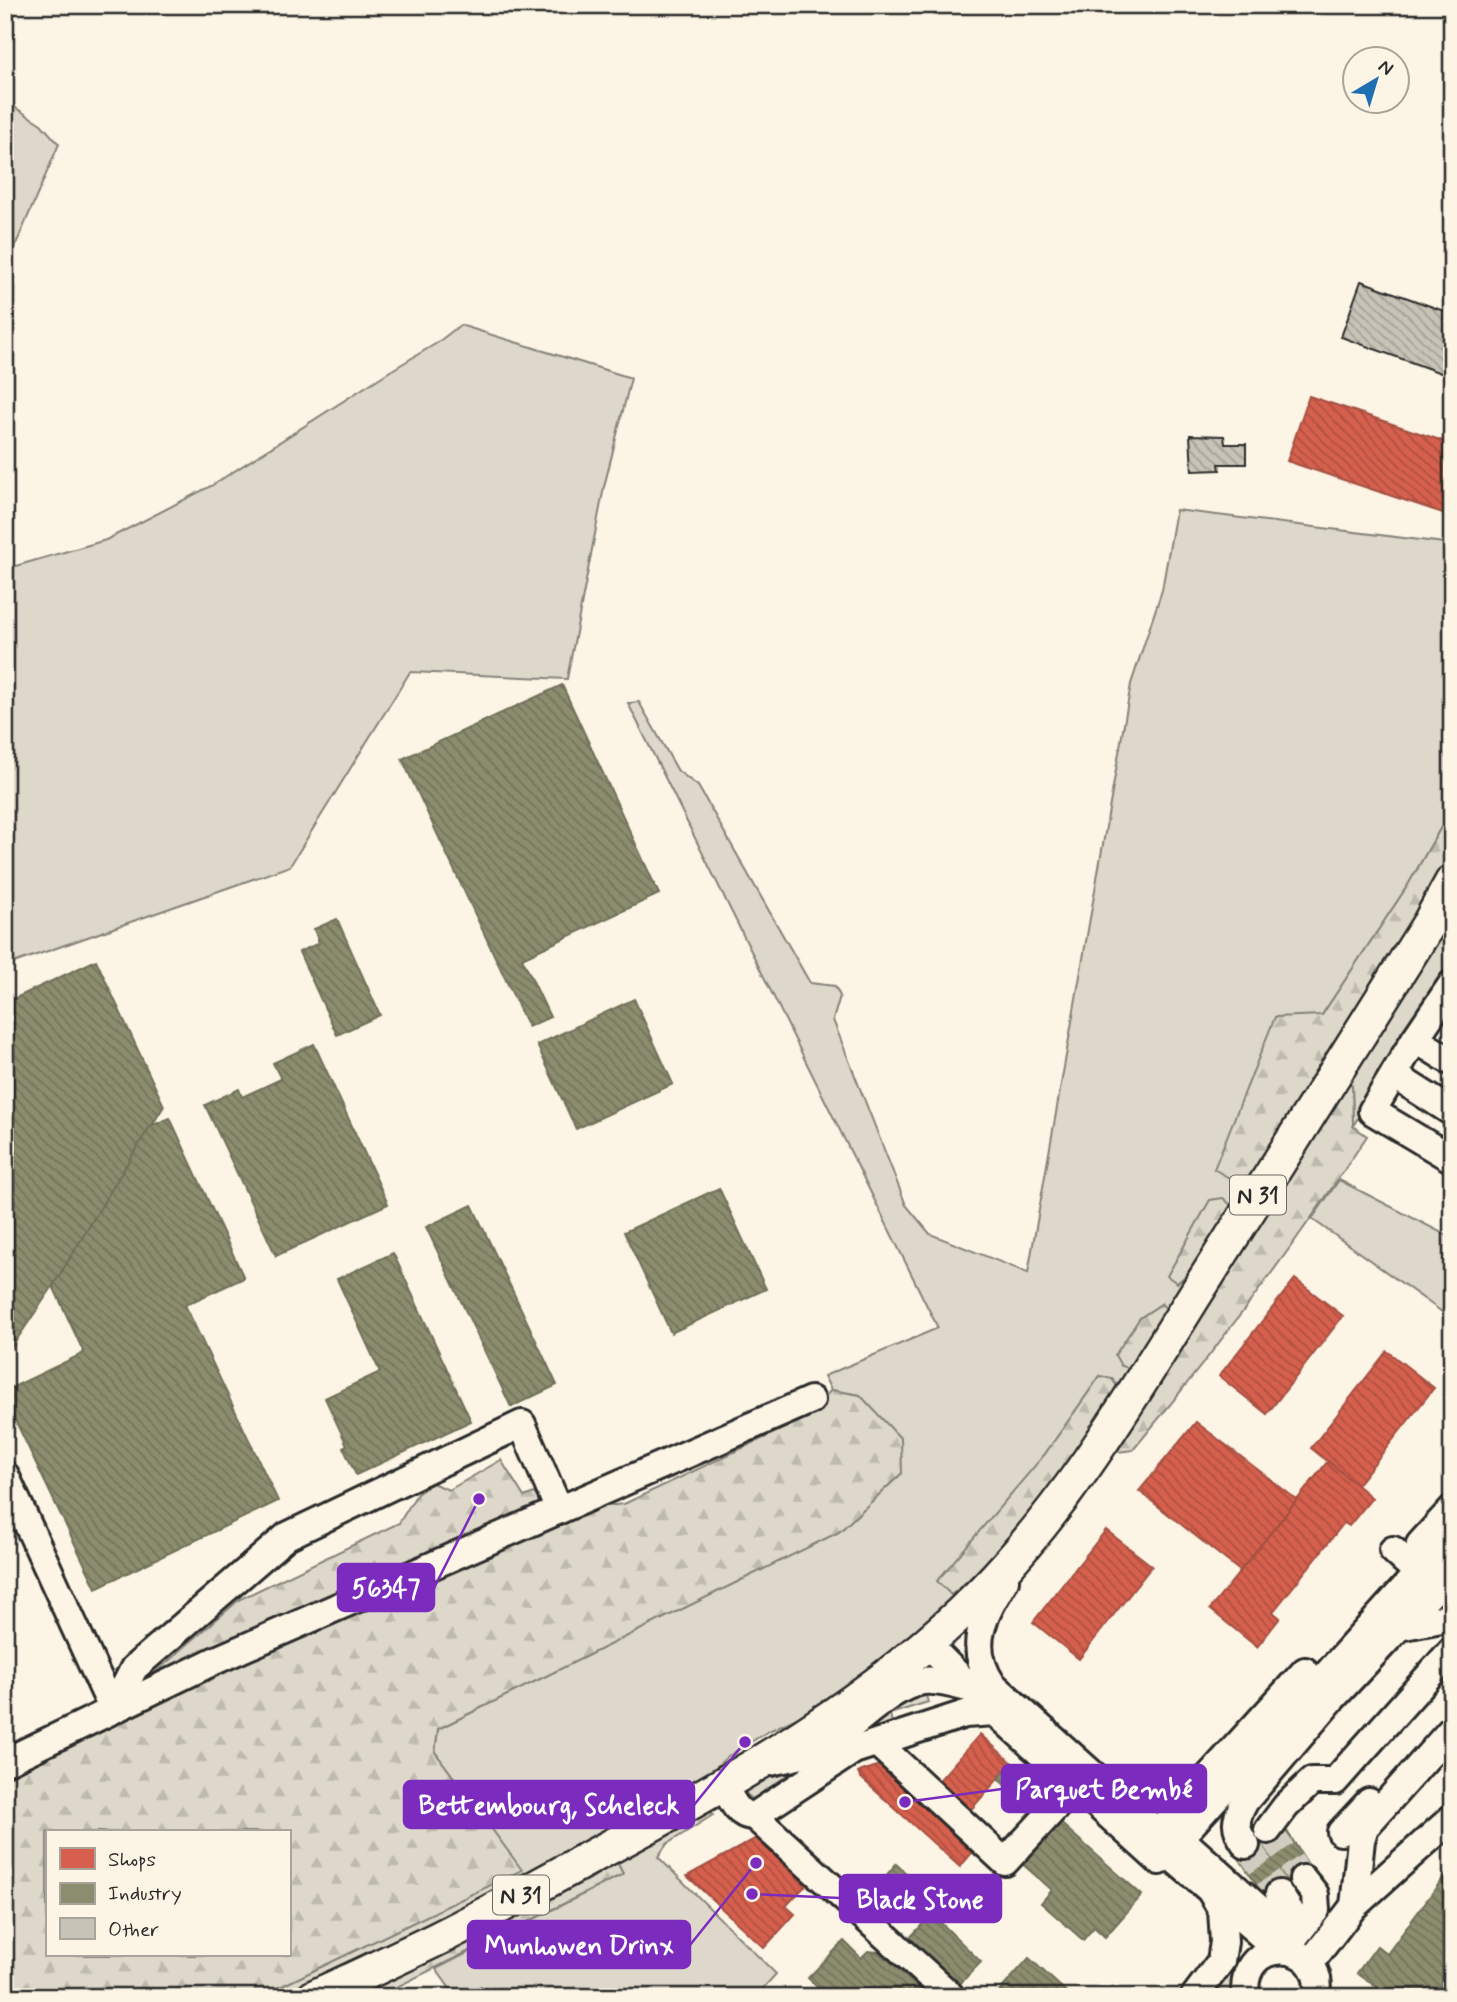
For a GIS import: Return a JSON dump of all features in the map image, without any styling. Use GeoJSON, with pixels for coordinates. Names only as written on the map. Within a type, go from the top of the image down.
{"type":"FeatureCollection","features":[{"type":"Feature","properties":{"kind":"main road","name":"N 31"},"geometry":{"type":"LineString","coordinates":[[314,1997],[439,1938],[759,1764],[834,1717],[930,1641],[980,1593],[1028,1543],[1112,1428],[1445,906],[1452,882]]}},
{"type":"Feature","properties":{"kind":"street"},"geometry":{"type":"LineString","coordinates":[[1452,984],[1372,1111],[1452,1160]]}},
{"type":"Feature","properties":{"kind":"street"},"geometry":{"type":"LineString","coordinates":[[1415,1040],[1452,1062]]}},
{"type":"Feature","properties":{"kind":"street"},"geometry":{"type":"LineString","coordinates":[[1394,1076],[1452,1112]]}},
{"type":"Feature","properties":{"kind":"street"},"geometry":{"type":"LineString","coordinates":[[5,1762],[227,1655],[811,1400]]}},
{"type":"Feature","properties":{"kind":"street"},"geometry":{"type":"LineString","coordinates":[[113,1710],[134,1668],[287,1536],[522,1424],[559,1510]]}},
{"type":"Feature","properties":{"kind":"street"},"geometry":{"type":"LineString","coordinates":[[5,1475],[113,1710]]}},
{"type":"Feature","properties":{"kind":"street"},"geometry":{"type":"LineString","coordinates":[[930,1641],[971,1689],[1159,1861],[1164,1841],[1310,1667],[1452,1509]]}},
{"type":"Feature","properties":{"kind":"street"},"geometry":{"type":"LineString","coordinates":[[1375,1619],[1405,1561],[1452,1535]]}},
{"type":"Feature","properties":{"kind":"street"},"geometry":{"type":"LineString","coordinates":[[1028,1543],[984,1616],[979,1644],[984,1672],[992,1684],[1164,1841],[1210,1891],[1222,1910],[1224,1942],[1221,1961],[1195,1997]]}},
{"type":"Feature","properties":{"kind":"street"},"geometry":{"type":"LineString","coordinates":[[1310,1667],[1375,1619],[1421,1603],[1452,1572]]}},
{"type":"Feature","properties":{"kind":"street"},"geometry":{"type":"LineString","coordinates":[[1246,1845],[1239,1835],[1236,1817],[1245,1801],[1266,1784],[1331,1700],[1399,1627],[1452,1617]]}},
{"type":"Feature","properties":{"kind":"street"},"geometry":{"type":"LineString","coordinates":[[930,1641],[1164,1841],[1294,1946],[1316,1973],[1318,1996]]}},
{"type":"Feature","properties":{"kind":"street"},"geometry":{"type":"LineString","coordinates":[[1266,1784],[1335,1781],[1452,1650]]}},
{"type":"Feature","properties":{"kind":"street"},"geometry":{"type":"LineString","coordinates":[[759,1764],[809,1753],[901,1689],[922,1681],[936,1681],[971,1689]]}},
{"type":"Feature","properties":{"kind":"street"},"geometry":{"type":"LineString","coordinates":[[1342,1832],[1452,1709]]}},
{"type":"Feature","properties":{"kind":"street"},"geometry":{"type":"LineString","coordinates":[[724,1785],[738,1810],[745,1816],[754,1816],[854,1750],[965,1714],[995,1712]]}},
{"type":"Feature","properties":{"kind":"street"},"geometry":{"type":"LineString","coordinates":[[1354,1906],[1361,1840],[1365,1827],[1452,1729]]}},
{"type":"Feature","properties":{"kind":"street"},"geometry":{"type":"LineString","coordinates":[[877,1743],[1005,1862],[1076,1786]]}},
{"type":"Feature","properties":{"kind":"street"},"geometry":{"type":"LineString","coordinates":[[1266,1784],[1263,1797],[1268,1830],[1286,1806],[1312,1782]]}},
{"type":"Feature","properties":{"kind":"street"},"geometry":{"type":"LineString","coordinates":[[754,1816],[950,1995]]}},
{"type":"Feature","properties":{"kind":"street"},"geometry":{"type":"LineString","coordinates":[[1246,1997],[1246,1976],[1251,1966],[1268,1952],[1294,1946],[1354,1906],[1452,1818]]}},
{"type":"Feature","properties":{"kind":"street"},"geometry":{"type":"LineString","coordinates":[[1294,1946],[1316,1910],[1315,1894],[1303,1879]]}},
{"type":"Feature","properties":{"kind":"street"},"geometry":{"type":"LineString","coordinates":[[1210,1891],[1294,1946]]}},
{"type":"Feature","properties":{"kind":"street"},"geometry":{"type":"LineString","coordinates":[[1279,1894],[1294,1946]]}},
{"type":"Feature","properties":{"kind":"green space"},"geometry":{"type":"Polygon","coordinates":[[[5,101],[41,124],[59,144],[5,270],[5,101]]]}},
{"type":"Feature","properties":{"kind":"green space"},"geometry":{"type":"Polygon","coordinates":[[[460,325],[631,378],[604,487],[567,679],[410,672],[290,866],[5,966],[5,569],[106,540],[211,486],[437,343],[460,325]]]}},
{"type":"Feature","properties":{"kind":"green space"},"geometry":{"type":"Polygon","coordinates":[[[1176,510],[1452,544],[1452,808],[1408,885],[1322,1015],[1245,1187],[1153,1340],[1161,1304],[1140,1318],[1116,1355],[1134,1369],[1119,1389],[1112,1379],[1100,1376],[951,1595],[974,1576],[906,1642],[816,1709],[767,1732],[727,1757],[695,1786],[523,1879],[276,1997],[259,1997],[521,1870],[435,1752],[438,1729],[839,1532],[902,1473],[860,1395],[831,1390],[824,1376],[938,1328],[628,703],[639,702],[678,771],[698,786],[810,983],[835,986],[840,996],[833,1020],[906,1205],[930,1234],[1028,1273],[1131,684],[1162,590],[1176,510]]]}},
{"type":"Feature","properties":{"kind":"green space"},"geometry":{"type":"Polygon","coordinates":[[[1452,808],[1452,856],[1245,1187],[1214,1169],[1275,1017],[1322,1015],[1408,885],[1452,808]]]}},
{"type":"Feature","properties":{"kind":"green space"},"geometry":{"type":"Polygon","coordinates":[[[1452,909],[1452,972],[1408,1035],[1353,1126],[1352,1086],[1345,1081],[1452,909]]]}},
{"type":"Feature","properties":{"kind":"green space"},"geometry":{"type":"Polygon","coordinates":[[[1345,1081],[1352,1085],[1353,1126],[1367,1136],[1283,1257],[1195,1374],[1133,1450],[1117,1452],[1345,1081]]]}},
{"type":"Feature","properties":{"kind":"green space"},"geometry":{"type":"Polygon","coordinates":[[[1339,1180],[1452,1238],[1452,1319],[1312,1219],[1339,1180]]]}},
{"type":"Feature","properties":{"kind":"green space"},"geometry":{"type":"Polygon","coordinates":[[[1223,1198],[1233,1207],[1197,1266],[1177,1283],[1167,1276],[1210,1200],[1223,1198]]]}},
{"type":"Feature","properties":{"kind":"green space"},"geometry":{"type":"Polygon","coordinates":[[[1161,1304],[1168,1309],[1134,1369],[1121,1366],[1115,1355],[1140,1318],[1161,1304]]]}},
{"type":"Feature","properties":{"kind":"green space"},"geometry":{"type":"Polygon","coordinates":[[[1100,1376],[1112,1379],[1119,1389],[1021,1524],[976,1573],[951,1595],[937,1581],[1045,1454],[1100,1376]]]}},
{"type":"Feature","properties":{"kind":"green space"},"geometry":{"type":"Polygon","coordinates":[[[831,1390],[860,1395],[901,1439],[902,1473],[839,1532],[438,1729],[435,1752],[522,1870],[259,1997],[5,1997],[5,1776],[90,1733],[588,1508],[624,1504],[806,1418],[831,1390]]]}},
{"type":"Feature","properties":{"kind":"green space"},"geometry":{"type":"Polygon","coordinates":[[[501,1460],[524,1497],[534,1493],[542,1506],[454,1540],[150,1677],[240,1599],[399,1523],[417,1494],[432,1483],[449,1490],[501,1460]]]}},
{"type":"Feature","properties":{"kind":"green space"},"geometry":{"type":"Polygon","coordinates":[[[924,1690],[928,1702],[890,1714],[893,1728],[779,1790],[754,1800],[746,1794],[747,1788],[924,1690]]]}},
{"type":"Feature","properties":{"kind":"green space"},"geometry":{"type":"Polygon","coordinates":[[[710,1809],[713,1815],[667,1844],[658,1857],[776,1974],[755,1997],[488,1997],[481,1986],[456,1997],[436,1969],[623,1874],[617,1862],[710,1809]]]}},
{"type":"Feature","properties":{"kind":"green space"},"geometry":{"type":"Polygon","coordinates":[[[617,1862],[623,1874],[377,1997],[350,1997],[592,1878],[617,1862]]]}},
{"type":"Feature","properties":{"kind":"green space"},"geometry":{"type":"Polygon","coordinates":[[[1232,1966],[1230,1997],[1214,1997],[1211,1992],[1232,1966]]]}},
{"type":"Feature","properties":{"kind":"building: Shops"},"geometry":{"type":"Polygon","coordinates":[[[1309,396],[1452,444],[1452,516],[1287,461],[1309,396]]]}},
{"type":"Feature","properties":{"kind":"building: Shops"},"geometry":{"type":"Polygon","coordinates":[[[1295,1279],[1343,1316],[1267,1414],[1219,1376],[1295,1279]]]}},
{"type":"Feature","properties":{"kind":"building: Shops"},"geometry":{"type":"Polygon","coordinates":[[[1387,1351],[1434,1388],[1357,1485],[1311,1448],[1387,1351]]]}},
{"type":"Feature","properties":{"kind":"building: Shops"},"geometry":{"type":"Polygon","coordinates":[[[1196,1422],[1297,1500],[1240,1571],[1139,1491],[1196,1422]]]}},
{"type":"Feature","properties":{"kind":"building: Shops"},"geometry":{"type":"Polygon","coordinates":[[[1328,1461],[1372,1498],[1349,1526],[1344,1523],[1273,1612],[1280,1618],[1257,1647],[1210,1609],[1328,1461]]]}},
{"type":"Feature","properties":{"kind":"building: Shops"},"geometry":{"type":"Polygon","coordinates":[[[1106,1530],[1152,1566],[1079,1659],[1033,1622],[1106,1530]]]}},
{"type":"Feature","properties":{"kind":"building: Shops"},"geometry":{"type":"Polygon","coordinates":[[[980,1734],[1012,1763],[967,1814],[935,1785],[980,1734]]]}},
{"type":"Feature","properties":{"kind":"building: Shops"},"geometry":{"type":"Polygon","coordinates":[[[884,1764],[976,1848],[960,1867],[858,1773],[884,1764]]]}},
{"type":"Feature","properties":{"kind":"building: Shops"},"geometry":{"type":"Polygon","coordinates":[[[760,1836],[809,1882],[786,1906],[795,1914],[764,1948],[687,1876],[760,1836]]]}},
{"type":"Feature","properties":{"kind":"building: Industry"},"geometry":{"type":"Polygon","coordinates":[[[562,685],[659,894],[522,958],[550,1017],[528,1027],[402,759],[562,685]]]}},
{"type":"Feature","properties":{"kind":"building: Industry"},"geometry":{"type":"Polygon","coordinates":[[[337,919],[380,1015],[337,1035],[299,952],[319,943],[314,929],[337,919]]]}},
{"type":"Feature","properties":{"kind":"building: Industry"},"geometry":{"type":"Polygon","coordinates":[[[96,960],[164,1106],[53,1286],[5,1357],[5,1003],[96,960]]]}},
{"type":"Feature","properties":{"kind":"building: Industry"},"geometry":{"type":"Polygon","coordinates":[[[634,999],[673,1084],[576,1129],[537,1045],[634,999]]]}},
{"type":"Feature","properties":{"kind":"building: Industry"},"geometry":{"type":"Polygon","coordinates":[[[314,1044],[388,1204],[276,1256],[205,1105],[239,1089],[242,1097],[281,1079],[273,1063],[314,1044]]]}},
{"type":"Feature","properties":{"kind":"building: Industry"},"geometry":{"type":"Polygon","coordinates":[[[170,1118],[244,1278],[185,1305],[278,1501],[96,1588],[5,1399],[5,1391],[84,1353],[53,1286],[150,1126],[170,1118]]]}},
{"type":"Feature","properties":{"kind":"building: Industry"},"geometry":{"type":"Polygon","coordinates":[[[719,1188],[766,1289],[671,1333],[624,1232],[719,1188]]]}},
{"type":"Feature","properties":{"kind":"building: Industry"},"geometry":{"type":"Polygon","coordinates":[[[472,1205],[557,1385],[511,1407],[426,1227],[472,1205]]]}},
{"type":"Feature","properties":{"kind":"building: Industry"},"geometry":{"type":"Polygon","coordinates":[[[393,1253],[471,1421],[356,1475],[343,1447],[347,1445],[325,1398],[380,1372],[337,1279],[393,1253]]]}},
{"type":"Feature","properties":{"kind":"building: Industry"},"geometry":{"type":"Polygon","coordinates":[[[1012,1763],[1044,1791],[1029,1807],[998,1779],[1012,1763]]]}},
{"type":"Feature","properties":{"kind":"building: Industry"},"geometry":{"type":"Polygon","coordinates":[[[1057,1820],[1142,1895],[1105,1937],[1094,1927],[1083,1940],[1041,1903],[1052,1890],[1020,1862],[1057,1820]]]}},
{"type":"Feature","properties":{"kind":"building: Industry"},"geometry":{"type":"Polygon","coordinates":[[[1281,1822],[1313,1872],[1268,1902],[1235,1852],[1281,1822]]]}},
{"type":"Feature","properties":{"kind":"building: Industry"},"geometry":{"type":"Polygon","coordinates":[[[896,1864],[917,1883],[888,1916],[863,1893],[874,1880],[879,1884],[896,1864]]]}},
{"type":"Feature","properties":{"kind":"building: Industry"},"geometry":{"type":"Polygon","coordinates":[[[1452,1866],[1452,1997],[1390,1997],[1357,1973],[1377,1946],[1387,1954],[1452,1866]]]}},
{"type":"Feature","properties":{"kind":"building: Industry"},"geometry":{"type":"Polygon","coordinates":[[[932,1914],[981,1962],[954,1990],[905,1943],[932,1914]]]}},
{"type":"Feature","properties":{"kind":"building: Industry"},"geometry":{"type":"Polygon","coordinates":[[[844,1941],[861,1958],[868,1951],[878,1952],[885,1958],[892,1950],[941,1997],[827,1997],[808,1978],[844,1941]]]}},
{"type":"Feature","properties":{"kind":"building: Industry"},"geometry":{"type":"Polygon","coordinates":[[[1029,1958],[1072,1997],[998,1997],[996,1995],[1029,1958]]]}},
{"type":"Feature","properties":{"kind":"building: Other"},"geometry":{"type":"Polygon","coordinates":[[[1361,281],[1452,314],[1452,377],[1341,337],[1361,281]]]}},
{"type":"Feature","properties":{"kind":"building: Other"},"geometry":{"type":"Polygon","coordinates":[[[1190,435],[1224,436],[1225,444],[1246,444],[1246,464],[1219,464],[1220,470],[1192,471],[1190,435]]]}},
{"type":"Feature","properties":{"kind":"tunnel"},"geometry":{"type":"LineString","coordinates":[[1268,1830],[1303,1879]]}},
{"type":"Feature","properties":{"kind":"tunnel"},"geometry":{"type":"LineString","coordinates":[[1246,1845],[1279,1894]]}},
{"type":"Feature","properties":{"kind":"place","name":"56347"},"geometry":{"type":"Point","coordinates":[479,1499]}},
{"type":"Feature","properties":{"kind":"place","name":"Bettembourg, Scheleck"},"geometry":{"type":"Point","coordinates":[745,1742]}},
{"type":"Feature","properties":{"kind":"place","name":"Parquet Bembé"},"geometry":{"type":"Point","coordinates":[905,1802]}},
{"type":"Feature","properties":{"kind":"place","name":"Munhowen Drinx"},"geometry":{"type":"Point","coordinates":[756,1863]}},
{"type":"Feature","properties":{"kind":"place","name":"Black Stone"},"geometry":{"type":"Point","coordinates":[752,1894]}}]}
